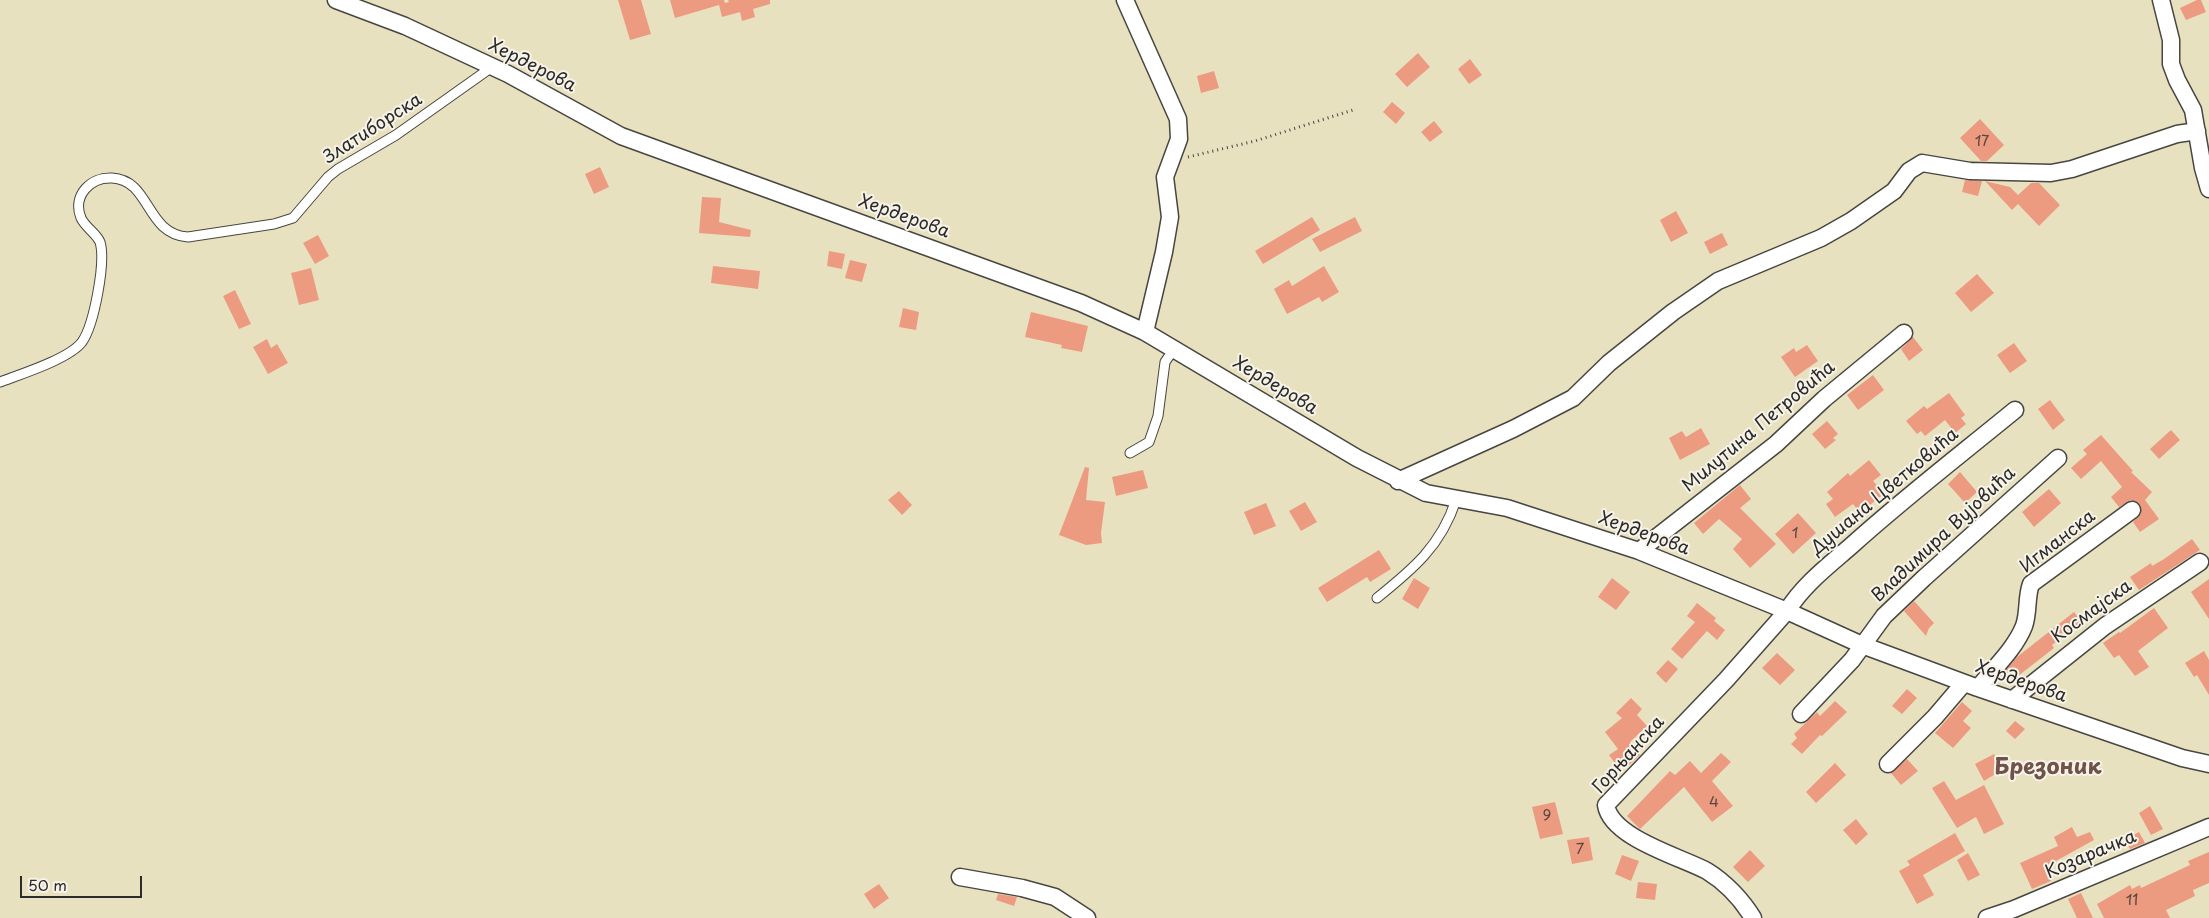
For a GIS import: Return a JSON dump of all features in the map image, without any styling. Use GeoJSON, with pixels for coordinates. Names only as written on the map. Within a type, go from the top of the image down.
{"type":"FeatureCollection","features":[{"type":"Feature","properties":{"kind":"street","name":"Хердерова"},"geometry":{"type":"LineString","coordinates":[[336,0],[405,26],[492,67],[621,136],[1081,303],[1145,332],[1398,480],[1426,493],[1507,508],[1639,551],[1787,611],[1862,645],[1971,686],[2182,758],[2209,764]]}},
{"type":"Feature","properties":{"kind":"street"},"geometry":{"type":"LineString","coordinates":[[1126,0],[1178,119],[1179,139],[1165,177],[1170,217],[1164,252],[1145,332]]}},
{"type":"Feature","properties":{"kind":"street"},"geometry":{"type":"LineString","coordinates":[[2162,0],[2172,40],[2172,64],[2177,80],[2193,110],[2203,168],[2209,188]]}},
{"type":"Feature","properties":{"kind":"street"},"geometry":{"type":"LineString","coordinates":[[1398,480],[1513,429],[1572,398],[1609,364],[1673,312],[1718,281],[1820,238],[1851,221],[1894,191],[1909,171],[1922,163],[1970,170],[2051,173],[2072,169],[2177,134],[2197,131]]}},
{"type":"Feature","properties":{"kind":"street","name":"Милутина Петровића"},"geometry":{"type":"LineString","coordinates":[[1639,551],[1776,444],[1824,399],[1904,333]]}},
{"type":"Feature","properties":{"kind":"street","name":"Душана Цветковића"},"geometry":{"type":"LineString","coordinates":[[1787,611],[1795,598],[1817,576],[1869,530],[2015,410]]}},
{"type":"Feature","properties":{"kind":"street","name":"Владимира Вујовића"},"geometry":{"type":"LineString","coordinates":[[1802,714],[1852,660],[1884,616],[2058,458]]}},
{"type":"Feature","properties":{"kind":"street","name":"Игманска"},"geometry":{"type":"LineString","coordinates":[[1888,764],[1935,717],[2007,653],[2024,625],[2027,610],[2026,596],[2031,584],[2132,510]]}},
{"type":"Feature","properties":{"kind":"street","name":"Космајска"},"geometry":{"type":"LineString","coordinates":[[2012,700],[2105,626],[2200,562]]}},
{"type":"Feature","properties":{"kind":"street","name":"Горњанска"},"geometry":{"type":"LineString","coordinates":[[1753,918],[1728,888],[1707,871],[1654,849],[1621,828],[1607,814],[1606,805],[1726,680],[1787,611]]}},
{"type":"Feature","properties":{"kind":"street","name":"Козарачка"},"geometry":{"type":"LineString","coordinates":[[1987,918],[2014,909],[2209,827]]}},
{"type":"Feature","properties":{"kind":"street"},"geometry":{"type":"LineString","coordinates":[[960,877],[1022,888],[1055,897],[1087,918]]}},
{"type":"Feature","properties":{"kind":"lane","name":"Златиборска"},"geometry":{"type":"LineString","coordinates":[[0,382],[51,362],[81,343],[88,332],[95,309],[101,252],[100,241],[81,219],[80,198],[86,186],[95,180],[110,178],[124,180],[134,186],[162,227],[180,236],[188,237],[285,222],[300,213],[328,177],[338,169],[396,135],[492,67]]}},
{"type":"Feature","properties":{"kind":"lane"},"geometry":{"type":"LineString","coordinates":[[1130,453],[1149,442],[1158,416],[1165,362],[1174,349]]}},
{"type":"Feature","properties":{"kind":"lane"},"geometry":{"type":"LineString","coordinates":[[1376,598],[1417,565],[1438,540],[1450,519],[1456,500]]}},
{"type":"Feature","properties":{"kind":"path"},"geometry":{"type":"LineString","coordinates":[[1171,161],[1255,141],[1353,110]]}},
{"type":"Feature","properties":{"kind":"building"},"geometry":{"type":"Polygon","coordinates":[[[618,0],[641,0],[651,34],[630,40],[618,0]]]}},
{"type":"Feature","properties":{"kind":"building"},"geometry":{"type":"Polygon","coordinates":[[[670,0],[724,0],[725,3],[729,2],[728,0],[770,0],[770,4],[753,9],[755,17],[742,21],[740,12],[722,17],[719,5],[675,18],[670,0]]]}},
{"type":"Feature","properties":{"kind":"building"},"geometry":{"type":"Polygon","coordinates":[[[2201,0],[2206,12],[2186,20],[2180,8],[2201,0]]]}},
{"type":"Feature","properties":{"kind":"building"},"geometry":{"type":"Polygon","coordinates":[[[1418,53],[1430,67],[1407,87],[1395,74],[1418,53]]]}},
{"type":"Feature","properties":{"kind":"building"},"geometry":{"type":"Polygon","coordinates":[[[1470,59],[1482,75],[1469,84],[1458,69],[1470,59]]]}},
{"type":"Feature","properties":{"kind":"building"},"geometry":{"type":"Polygon","coordinates":[[[1214,71],[1219,88],[1201,93],[1197,76],[1214,71]]]}},
{"type":"Feature","properties":{"kind":"building"},"geometry":{"type":"Polygon","coordinates":[[[1392,102],[1405,113],[1396,124],[1383,112],[1392,102]]]}},
{"type":"Feature","properties":{"kind":"building"},"geometry":{"type":"Polygon","coordinates":[[[1980,119],[2004,145],[1987,161],[1981,161],[1960,138],[1980,119]]]}},
{"type":"Feature","properties":{"kind":"building"},"geometry":{"type":"Polygon","coordinates":[[[1434,121],[1443,132],[1430,142],[1421,132],[1434,121]]]}},
{"type":"Feature","properties":{"kind":"building"},"geometry":{"type":"Polygon","coordinates":[[[600,167],[609,187],[594,194],[585,174],[600,167]]]}},
{"type":"Feature","properties":{"kind":"building"},"geometry":{"type":"Polygon","coordinates":[[[1965,180],[1982,181],[1978,196],[1962,192],[1965,180]]]}},
{"type":"Feature","properties":{"kind":"building"},"geometry":{"type":"Polygon","coordinates":[[[1985,181],[2010,187],[2018,195],[2031,183],[2039,183],[2060,205],[2039,226],[2018,204],[2012,210],[1985,181]]]}},
{"type":"Feature","properties":{"kind":"building"},"geometry":{"type":"Polygon","coordinates":[[[702,197],[721,198],[719,222],[751,230],[750,237],[699,233],[702,197]]]}},
{"type":"Feature","properties":{"kind":"building"},"geometry":{"type":"Polygon","coordinates":[[[1676,211],[1688,233],[1671,242],[1660,220],[1676,211]]]}},
{"type":"Feature","properties":{"kind":"building"},"geometry":{"type":"Polygon","coordinates":[[[1312,217],[1320,230],[1263,264],[1255,251],[1312,217]]]}},
{"type":"Feature","properties":{"kind":"building"},"geometry":{"type":"Polygon","coordinates":[[[1355,217],[1362,231],[1320,252],[1312,239],[1355,217]]]}},
{"type":"Feature","properties":{"kind":"building"},"geometry":{"type":"Polygon","coordinates":[[[1722,233],[1728,245],[1710,254],[1704,242],[1722,233]]]}},
{"type":"Feature","properties":{"kind":"building"},"geometry":{"type":"Polygon","coordinates":[[[318,235],[329,256],[315,264],[303,243],[318,235]]]}},
{"type":"Feature","properties":{"kind":"building"},"geometry":{"type":"Polygon","coordinates":[[[829,251],[845,254],[842,269],[827,266],[829,251]]]}},
{"type":"Feature","properties":{"kind":"building"},"geometry":{"type":"Polygon","coordinates":[[[850,260],[867,264],[862,282],[845,278],[850,260]]]}},
{"type":"Feature","properties":{"kind":"building"},"geometry":{"type":"Polygon","coordinates":[[[713,266],[760,271],[758,289],[711,283],[713,266]]]}},
{"type":"Feature","properties":{"kind":"building"},"geometry":{"type":"Polygon","coordinates":[[[1324,266],[1339,292],[1322,302],[1319,297],[1287,314],[1274,289],[1289,280],[1292,286],[1324,266]]]}},
{"type":"Feature","properties":{"kind":"building"},"geometry":{"type":"Polygon","coordinates":[[[311,268],[319,300],[299,305],[291,273],[311,268]]]}},
{"type":"Feature","properties":{"kind":"building"},"geometry":{"type":"Polygon","coordinates":[[[1977,274],[1994,293],[1971,312],[1955,293],[1977,274]]]}},
{"type":"Feature","properties":{"kind":"building"},"geometry":{"type":"Polygon","coordinates":[[[235,290],[251,324],[239,329],[223,296],[235,290]]]}},
{"type":"Feature","properties":{"kind":"building"},"geometry":{"type":"Polygon","coordinates":[[[903,308],[919,312],[916,330],[899,327],[903,308]]]}},
{"type":"Feature","properties":{"kind":"building"},"geometry":{"type":"Polygon","coordinates":[[[1031,312],[1088,326],[1082,352],[1061,348],[1062,345],[1025,337],[1031,312]]]}},
{"type":"Feature","properties":{"kind":"building"},"geometry":{"type":"Polygon","coordinates":[[[1913,337],[1923,350],[1909,361],[1901,349],[1913,337]]]}},
{"type":"Feature","properties":{"kind":"building"},"geometry":{"type":"Polygon","coordinates":[[[267,339],[271,348],[277,344],[288,363],[268,374],[253,347],[267,339]]]}},
{"type":"Feature","properties":{"kind":"building"},"geometry":{"type":"Polygon","coordinates":[[[2014,343],[2027,361],[2010,373],[1997,355],[2014,343]]]}},
{"type":"Feature","properties":{"kind":"building"},"geometry":{"type":"Polygon","coordinates":[[[1807,345],[1818,361],[1795,377],[1781,357],[1794,348],[1796,352],[1807,345]]]}},
{"type":"Feature","properties":{"kind":"building"},"geometry":{"type":"Polygon","coordinates":[[[1873,375],[1884,390],[1858,410],[1847,395],[1873,375]]]}},
{"type":"Feature","properties":{"kind":"building"},"geometry":{"type":"Polygon","coordinates":[[[1949,393],[1965,415],[1961,418],[1966,424],[1955,433],[1945,420],[1925,436],[1921,431],[1917,434],[1906,421],[1924,406],[1927,409],[1949,393]]]}},
{"type":"Feature","properties":{"kind":"building"},"geometry":{"type":"Polygon","coordinates":[[[2050,400],[2065,420],[2053,430],[2038,409],[2050,400]]]}},
{"type":"Feature","properties":{"kind":"building"},"geometry":{"type":"Polygon","coordinates":[[[1827,421],[1838,434],[1833,438],[1836,440],[1825,449],[1812,434],[1827,421]]]}},
{"type":"Feature","properties":{"kind":"building"},"geometry":{"type":"Polygon","coordinates":[[[1701,428],[1710,444],[1680,460],[1669,438],[1682,431],[1686,437],[1701,428]]]}},
{"type":"Feature","properties":{"kind":"building"},"geometry":{"type":"Polygon","coordinates":[[[2171,430],[2180,440],[2159,459],[2150,449],[2171,430]]]}},
{"type":"Feature","properties":{"kind":"building"},"geometry":{"type":"Polygon","coordinates":[[[2101,435],[2133,471],[2131,472],[2152,492],[2145,500],[2159,519],[2140,532],[2133,522],[2141,514],[2140,505],[2131,500],[2119,507],[2111,497],[2122,487],[2101,461],[2081,479],[2071,468],[2087,454],[2083,450],[2101,435]]]}},
{"type":"Feature","properties":{"kind":"building"},"geometry":{"type":"Polygon","coordinates":[[[1869,460],[1881,475],[1873,481],[1885,493],[1860,513],[1853,504],[1835,517],[1826,504],[1833,499],[1827,492],[1848,473],[1850,476],[1869,460]]]}},
{"type":"Feature","properties":{"kind":"building"},"geometry":{"type":"Polygon","coordinates":[[[1085,467],[1089,468],[1086,500],[1105,502],[1101,533],[1102,543],[1086,545],[1059,535],[1085,467]]]}},
{"type":"Feature","properties":{"kind":"building"},"geometry":{"type":"Polygon","coordinates":[[[1143,470],[1148,488],[1116,496],[1112,477],[1143,470]]]}},
{"type":"Feature","properties":{"kind":"building"},"geometry":{"type":"Polygon","coordinates":[[[1960,472],[1977,492],[1965,503],[1948,484],[1960,472]]]}},
{"type":"Feature","properties":{"kind":"building"},"geometry":{"type":"Polygon","coordinates":[[[1740,485],[1751,499],[1740,508],[1776,544],[1750,568],[1733,549],[1742,539],[1719,519],[1703,534],[1694,523],[1740,485]]]}},
{"type":"Feature","properties":{"kind":"building"},"geometry":{"type":"Polygon","coordinates":[[[2049,489],[2061,503],[2034,527],[2022,512],[2049,489]]]}},
{"type":"Feature","properties":{"kind":"building"},"geometry":{"type":"Polygon","coordinates":[[[899,491],[912,505],[902,515],[888,500],[899,491]]]}},
{"type":"Feature","properties":{"kind":"building"},"geometry":{"type":"Polygon","coordinates":[[[1305,502],[1317,522],[1301,531],[1289,511],[1305,502]]]}},
{"type":"Feature","properties":{"kind":"building"},"geometry":{"type":"Polygon","coordinates":[[[1266,503],[1276,526],[1254,535],[1244,512],[1266,503]]]}},
{"type":"Feature","properties":{"kind":"building"},"geometry":{"type":"Polygon","coordinates":[[[1798,513],[1816,533],[1793,554],[1775,534],[1798,513]]]}},
{"type":"Feature","properties":{"kind":"building"},"geometry":{"type":"Polygon","coordinates":[[[2192,539],[2200,550],[2139,590],[2130,577],[2151,563],[2152,566],[2164,559],[2192,539]]]}},
{"type":"Feature","properties":{"kind":"building"},"geometry":{"type":"Polygon","coordinates":[[[1379,550],[1391,569],[1370,582],[1367,577],[1327,602],[1318,588],[1379,550]]]}},
{"type":"Feature","properties":{"kind":"building"},"geometry":{"type":"Polygon","coordinates":[[[1414,578],[1430,588],[1418,609],[1402,599],[1414,578]]]}},
{"type":"Feature","properties":{"kind":"building"},"geometry":{"type":"Polygon","coordinates":[[[1612,578],[1630,592],[1616,610],[1598,597],[1612,578]]]}},
{"type":"Feature","properties":{"kind":"building"},"geometry":{"type":"Polygon","coordinates":[[[2209,579],[2209,619],[2191,592],[2209,579]]]}},
{"type":"Feature","properties":{"kind":"building"},"geometry":{"type":"Polygon","coordinates":[[[1914,601],[1934,623],[1929,628],[1926,636],[1904,611],[1914,601]]]}},
{"type":"Feature","properties":{"kind":"building"},"geometry":{"type":"Polygon","coordinates":[[[1697,603],[1716,618],[1714,621],[1725,630],[1717,640],[1707,631],[1682,659],[1671,649],[1695,622],[1687,616],[1697,603]]]}},
{"type":"Feature","properties":{"kind":"building"},"geometry":{"type":"Polygon","coordinates":[[[2154,608],[2168,628],[2138,651],[2149,667],[2135,676],[2119,655],[2114,658],[2103,643],[2154,608]]]}},
{"type":"Feature","properties":{"kind":"building"},"geometry":{"type":"Polygon","coordinates":[[[2074,612],[2082,622],[2052,645],[2054,648],[2013,680],[2005,671],[2017,657],[2074,612]]]}},
{"type":"Feature","properties":{"kind":"building"},"geometry":{"type":"Polygon","coordinates":[[[2204,651],[2209,660],[2209,695],[2197,675],[2194,677],[2185,663],[2204,651]]]}},
{"type":"Feature","properties":{"kind":"building"},"geometry":{"type":"Polygon","coordinates":[[[1777,653],[1795,670],[1780,685],[1762,668],[1777,653]]]}},
{"type":"Feature","properties":{"kind":"building"},"geometry":{"type":"Polygon","coordinates":[[[1668,660],[1678,669],[1666,683],[1656,673],[1668,660]]]}},
{"type":"Feature","properties":{"kind":"building"},"geometry":{"type":"Polygon","coordinates":[[[1907,689],[1917,698],[1902,714],[1892,706],[1907,689]]]}},
{"type":"Feature","properties":{"kind":"building"},"geometry":{"type":"Polygon","coordinates":[[[1631,698],[1642,709],[1637,715],[1647,726],[1630,742],[1640,755],[1628,766],[1624,761],[1617,766],[1609,755],[1618,749],[1605,732],[1622,718],[1616,713],[1631,698]]]}},
{"type":"Feature","properties":{"kind":"building"},"geometry":{"type":"Polygon","coordinates":[[[1835,701],[1847,712],[1822,736],[1820,735],[1802,754],[1791,744],[1797,738],[1794,734],[1817,712],[1820,716],[1835,701]]]}},
{"type":"Feature","properties":{"kind":"building"},"geometry":{"type":"Polygon","coordinates":[[[1962,702],[1972,711],[1963,721],[1971,728],[1953,748],[1935,733],[1962,702]]]}},
{"type":"Feature","properties":{"kind":"building"},"geometry":{"type":"Polygon","coordinates":[[[2015,721],[2025,729],[2015,739],[2006,731],[2015,721]]]}},
{"type":"Feature","properties":{"kind":"building"},"geometry":{"type":"Polygon","coordinates":[[[1721,753],[1731,762],[1712,781],[1733,806],[1712,822],[1684,787],[1640,829],[1627,816],[1670,771],[1675,775],[1690,761],[1701,773],[1721,753]]]}},
{"type":"Feature","properties":{"kind":"building"},"geometry":{"type":"Polygon","coordinates":[[[1994,754],[2002,770],[1984,781],[1975,764],[1994,754]]]}},
{"type":"Feature","properties":{"kind":"building"},"geometry":{"type":"Polygon","coordinates":[[[1907,759],[1918,771],[1901,785],[1891,773],[1907,759]]]}},
{"type":"Feature","properties":{"kind":"building"},"geometry":{"type":"Polygon","coordinates":[[[1835,763],[1846,775],[1816,803],[1806,792],[1835,763]]]}},
{"type":"Feature","properties":{"kind":"building"},"geometry":{"type":"Polygon","coordinates":[[[1944,781],[1956,800],[1984,785],[2004,824],[1984,834],[1976,817],[1957,828],[1932,788],[1944,781]]]}},
{"type":"Feature","properties":{"kind":"building"},"geometry":{"type":"Polygon","coordinates":[[[1555,802],[1563,834],[1540,839],[1532,807],[1555,802]]]}},
{"type":"Feature","properties":{"kind":"building"},"geometry":{"type":"Polygon","coordinates":[[[2150,806],[2163,829],[2151,835],[2139,813],[2150,806]]]}},
{"type":"Feature","properties":{"kind":"building"},"geometry":{"type":"Polygon","coordinates":[[[1856,819],[1868,834],[1856,845],[1843,830],[1856,819]]]}},
{"type":"Feature","properties":{"kind":"building"},"geometry":{"type":"Polygon","coordinates":[[[2072,827],[2077,837],[2090,832],[2094,840],[2045,867],[2051,881],[2032,889],[2020,863],[2058,846],[2054,837],[2072,827]]]}},
{"type":"Feature","properties":{"kind":"building"},"geometry":{"type":"Polygon","coordinates":[[[2139,832],[2145,843],[2130,849],[2125,839],[2139,832]]]}},
{"type":"Feature","properties":{"kind":"building"},"geometry":{"type":"Polygon","coordinates":[[[1955,833],[1965,851],[1923,875],[1934,895],[1917,904],[1899,871],[1910,865],[1907,861],[1955,833]]]}},
{"type":"Feature","properties":{"kind":"building"},"geometry":{"type":"Polygon","coordinates":[[[1589,837],[1593,860],[1572,864],[1567,840],[1589,837]]]}},
{"type":"Feature","properties":{"kind":"building"},"geometry":{"type":"Polygon","coordinates":[[[1750,850],[1765,866],[1748,882],[1733,867],[1750,850]]]}},
{"type":"Feature","properties":{"kind":"building"},"geometry":{"type":"Polygon","coordinates":[[[2209,852],[2209,883],[2193,890],[2195,896],[2166,910],[2170,918],[2104,918],[2097,904],[2130,885],[2132,889],[2140,885],[2141,888],[2190,865],[2188,861],[2209,852]]]}},
{"type":"Feature","properties":{"kind":"building"},"geometry":{"type":"Polygon","coordinates":[[[1968,853],[1980,875],[1968,881],[1957,860],[1968,853]]]}},
{"type":"Feature","properties":{"kind":"building"},"geometry":{"type":"Polygon","coordinates":[[[1622,855],[1639,861],[1631,881],[1615,874],[1622,855]]]}},
{"type":"Feature","properties":{"kind":"building"},"geometry":{"type":"Polygon","coordinates":[[[1638,882],[1657,884],[1655,900],[1636,898],[1638,882]]]}},
{"type":"Feature","properties":{"kind":"building"},"geometry":{"type":"Polygon","coordinates":[[[879,884],[889,898],[874,909],[864,894],[879,884]]]}},
{"type":"Feature","properties":{"kind":"building"},"geometry":{"type":"Polygon","coordinates":[[[2081,893],[2093,918],[2077,918],[2068,899],[2081,893]]]}},
{"type":"Feature","properties":{"kind":"building"},"geometry":{"type":"Polygon","coordinates":[[[998,894],[1017,897],[1014,906],[996,900],[998,894]]]}},
{"type":"Feature","properties":{"kind":"district","name":"Брезоник"},"geometry":{"type":"Point","coordinates":[2048,768]}}]}
